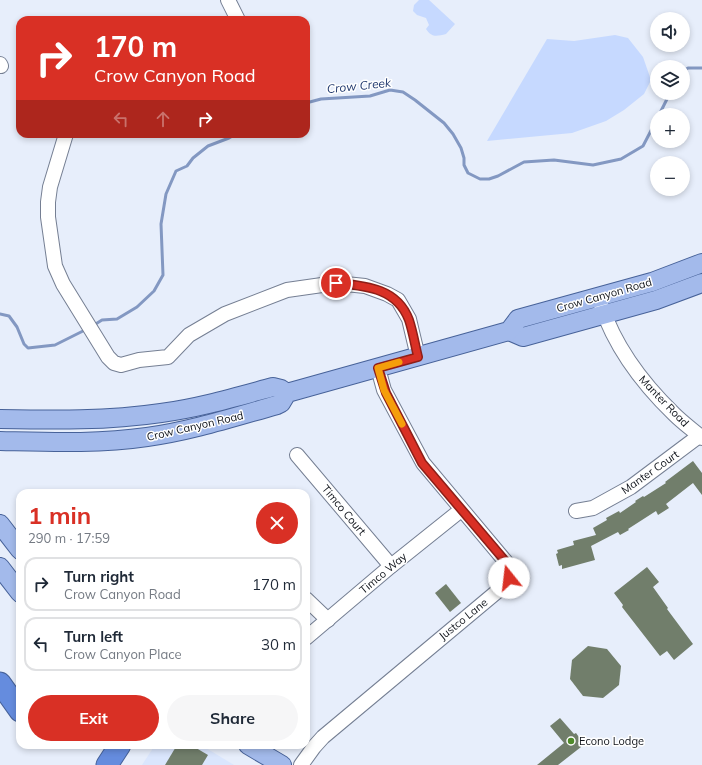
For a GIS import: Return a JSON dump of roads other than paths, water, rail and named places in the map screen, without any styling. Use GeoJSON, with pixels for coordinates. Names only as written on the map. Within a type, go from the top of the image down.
{"type":"FeatureCollection","features":[{"type":"Feature","properties":{"kind":"highway"},"geometry":{"type":"LineString","coordinates":[[0,683],[16,705]]}},
{"type":"Feature","properties":{"kind":"highway"},"geometry":{"type":"LineString","coordinates":[[107,765],[117,749]]}},
{"type":"Feature","properties":{"kind":"main road","name":"Crow Canyon Road"},"geometry":{"type":"LineString","coordinates":[[0,441],[84,442],[116,440],[158,435],[215,422],[277,405],[281,403],[287,393],[509,331],[518,319],[662,278],[702,263]]}},
{"type":"Feature","properties":{"kind":"main road","name":"Crow Canyon Road"},"geometry":{"type":"LineString","coordinates":[[509,331],[523,337],[661,299],[702,283]]}},
{"type":"Feature","properties":{"kind":"main road","name":"Crow Canyon Road"},"geometry":{"type":"LineString","coordinates":[[0,419],[83,420],[119,418],[203,406],[273,387],[281,389],[287,393]]}},
{"type":"Feature","properties":{"kind":"main road"},"geometry":{"type":"LineString","coordinates":[[0,524],[16,545]]}},
{"type":"Feature","properties":{"kind":"main road"},"geometry":{"type":"LineString","coordinates":[[0,567],[16,588]]}},
{"type":"Feature","properties":{"kind":"main road"},"geometry":{"type":"LineString","coordinates":[[255,749],[282,765]]}},
{"type":"Feature","properties":{"kind":"street"},"geometry":{"type":"LineString","coordinates":[[228,0],[236,16]]}},
{"type":"Feature","properties":{"kind":"street"},"geometry":{"type":"LineString","coordinates":[[65,138],[48,194],[48,216],[57,272],[104,351],[114,362],[121,366],[139,360],[168,357],[189,335],[225,314],[287,290],[336,283],[365,286],[387,294],[398,300],[409,319],[418,357]]}},
{"type":"Feature","properties":{"kind":"street","name":"Manter Road"},"geometry":{"type":"LineString","coordinates":[[598,297],[604,315],[617,342],[644,383],[674,415],[701,437]]}},
{"type":"Feature","properties":{"kind":"street","name":"Justco Lane"},"geometry":{"type":"LineString","coordinates":[[300,765],[322,737],[508,581],[510,575],[508,565],[430,473],[417,453],[384,390],[378,368]]}},
{"type":"Feature","properties":{"kind":"street","name":"Manter Court"},"geometry":{"type":"LineString","coordinates":[[576,511],[593,508],[631,487],[701,437]]}},
{"type":"Feature","properties":{"kind":"street","name":"Timco Court"},"geometry":{"type":"LineString","coordinates":[[297,455],[392,566]]}},
{"type":"Feature","properties":{"kind":"street","name":"Timco Way"},"geometry":{"type":"LineString","coordinates":[[310,635],[461,510]]}},
{"type":"Feature","properties":{"kind":"street"},"geometry":{"type":"LineString","coordinates":[[310,603],[328,620]]}},
{"type":"Feature","properties":{"kind":"waterway","name":"Crow Creek"},"geometry":{"type":"LineString","coordinates":[[690,68],[702,68]]}},
{"type":"Feature","properties":{"kind":"waterway","name":"Crow Creek"},"geometry":{"type":"LineString","coordinates":[[310,102],[321,99],[370,96],[390,90],[403,92],[444,123],[453,134],[461,148],[464,158],[464,165],[468,173],[480,179],[489,179],[498,176],[524,162],[554,160],[593,165],[621,159],[643,146],[650,132]]}},
{"type":"Feature","properties":{"kind":"waterway","name":"Crow Creek"},"geometry":{"type":"LineString","coordinates":[[662,108],[666,100]]}},
{"type":"Feature","properties":{"kind":"waterway","name":"Crow Creek"},"geometry":{"type":"LineString","coordinates":[[94,325],[102,320],[117,319],[137,307],[154,291],[163,275],[161,224],[166,194],[176,171],[187,166],[193,158],[208,146],[229,138]]}},
{"type":"Feature","properties":{"kind":"waterway","name":"Crow Creek"},"geometry":{"type":"LineString","coordinates":[[0,314],[9,316],[17,327],[24,344],[28,348],[55,345],[87,329]]}},
{"type":"Feature","properties":{"kind":"place","name":"Econo Lodge"},"geometry":{"type":"Point","coordinates":[571,741]}}]}
